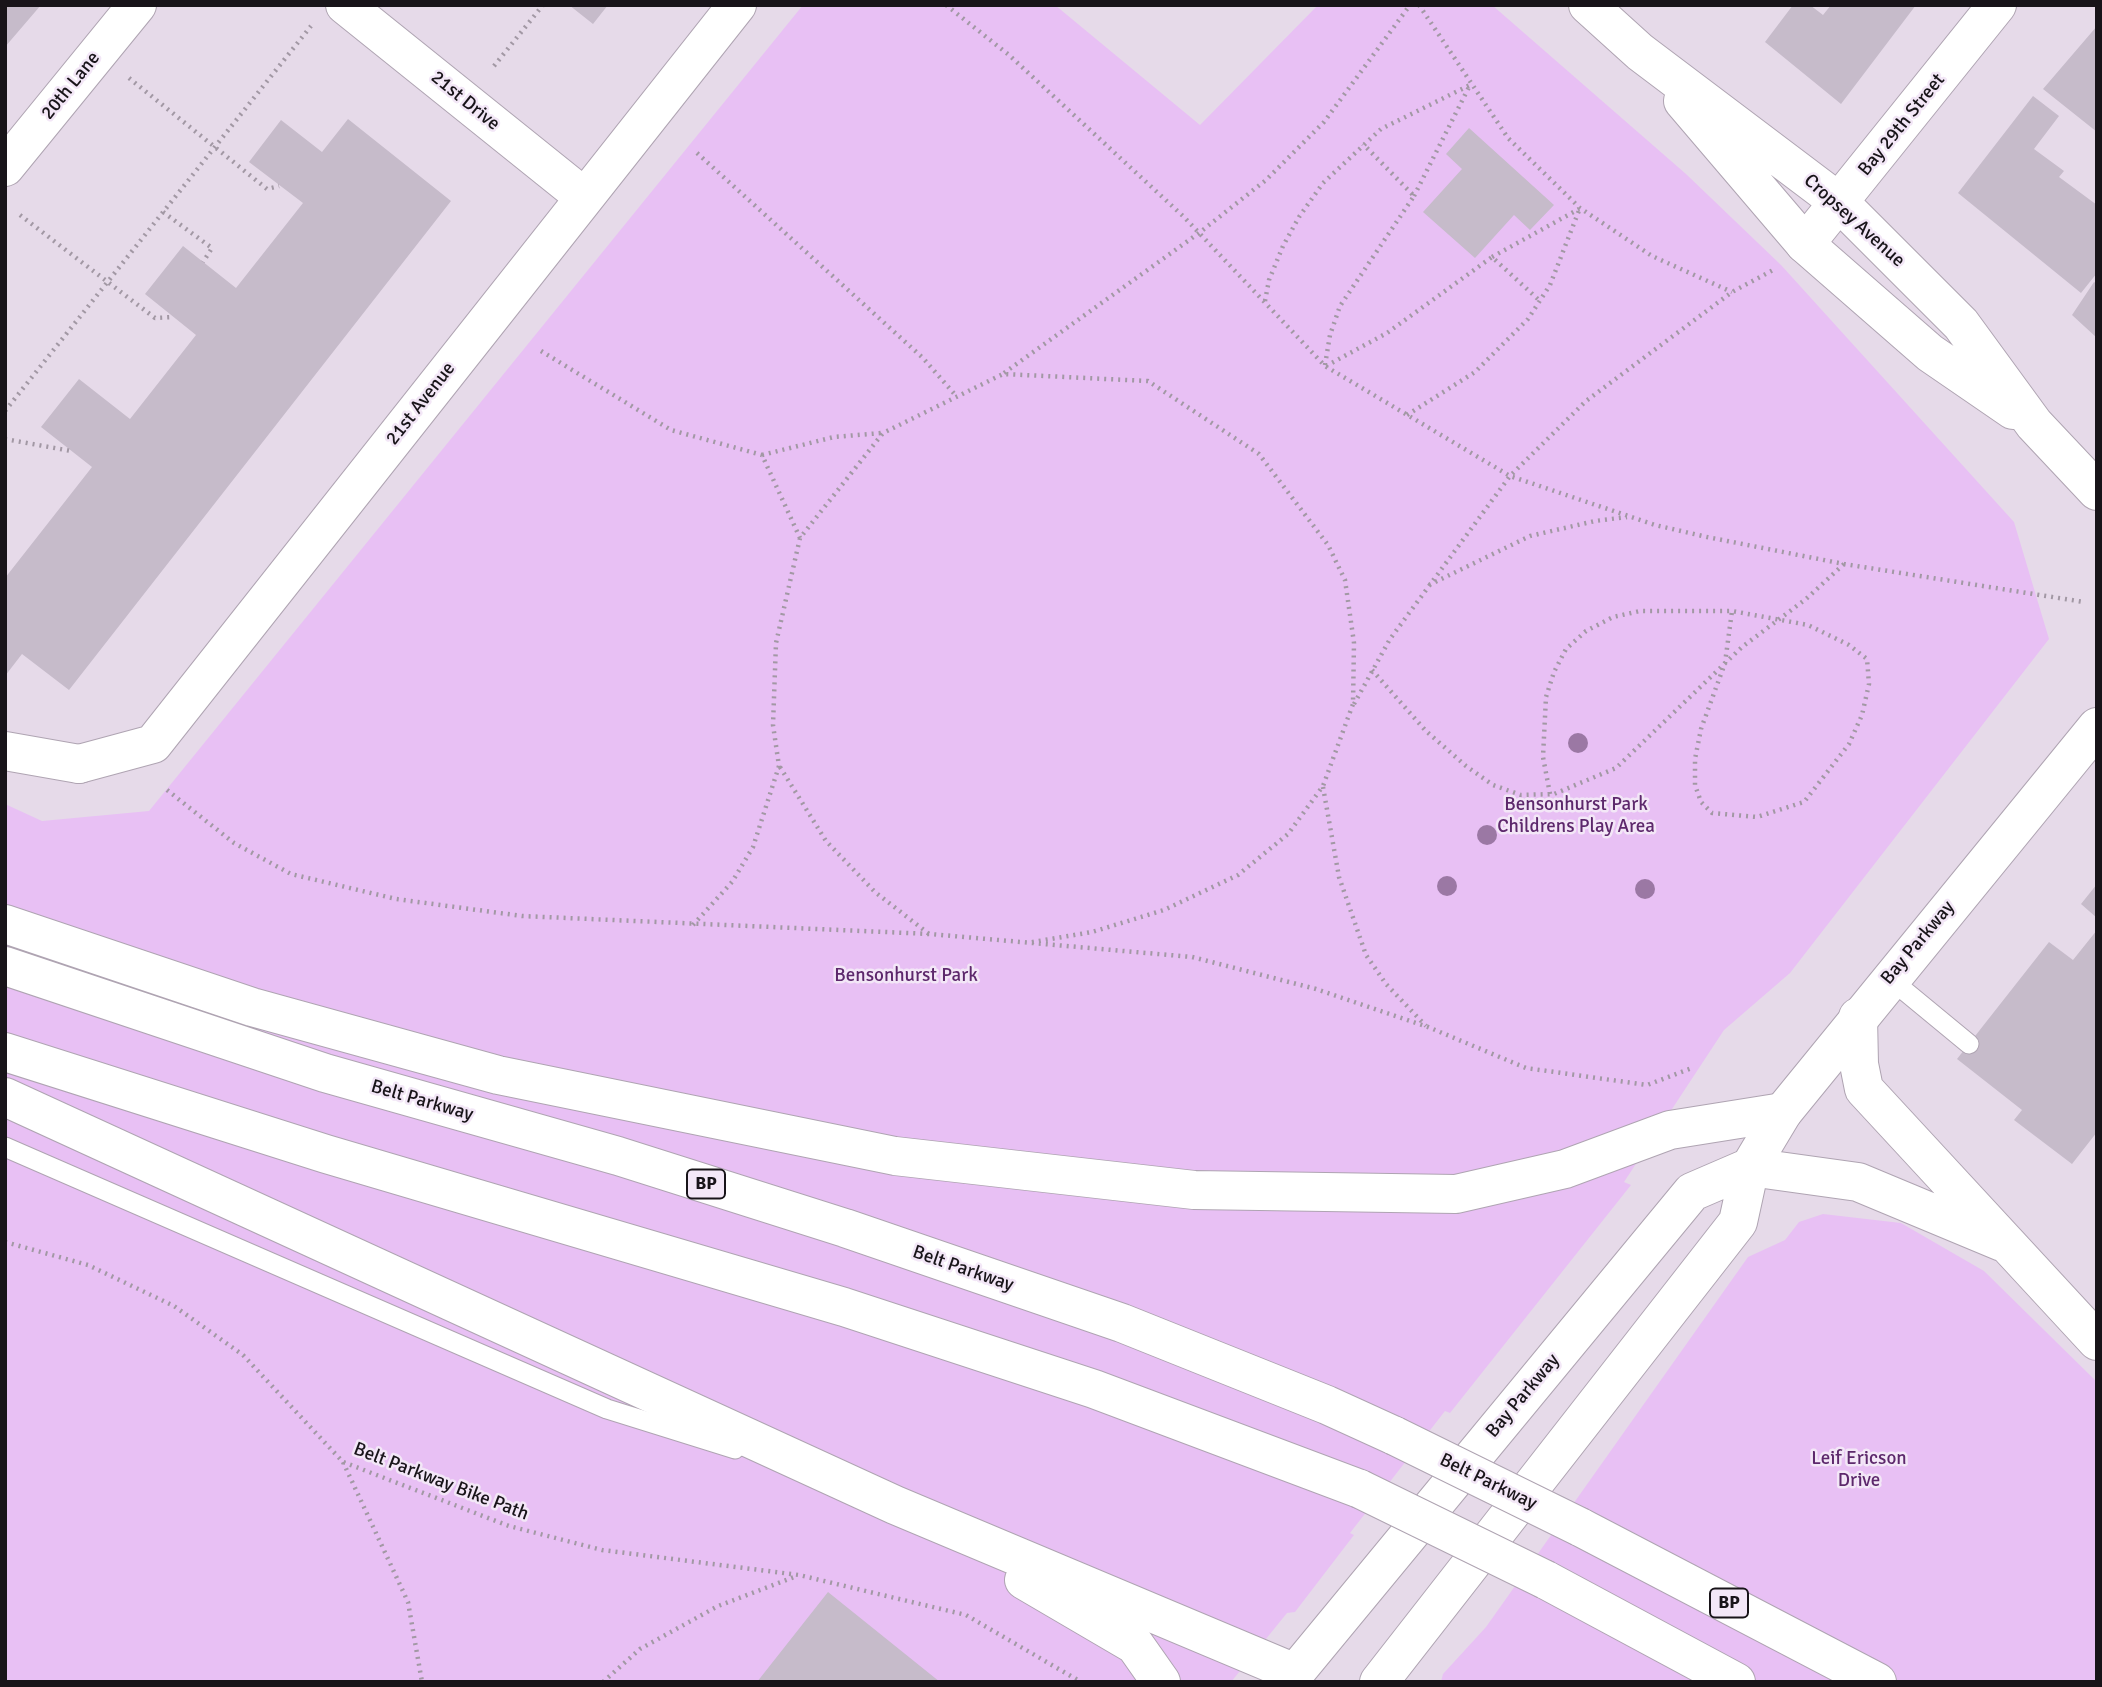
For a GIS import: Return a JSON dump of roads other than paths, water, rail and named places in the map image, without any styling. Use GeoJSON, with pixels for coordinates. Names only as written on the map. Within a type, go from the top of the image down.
{"type":"FeatureCollection","features":[{"type":"Feature","properties":{"kind":"main road","name":"20th Lane"},"geometry":{"type":"LineString","coordinates":[[5,167],[137,5]]}},
{"type":"Feature","properties":{"kind":"main road","name":"21st Drive"},"geometry":{"type":"LineString","coordinates":[[345,5],[584,197]]}},
{"type":"Feature","properties":{"kind":"main road","name":"21st Avenue"},"geometry":{"type":"LineString","coordinates":[[5,751],[79,764],[153,744],[737,5]]}},
{"type":"Feature","properties":{"kind":"main road","name":"Cropsey Avenue"},"geometry":{"type":"LineString","coordinates":[[1588,5],[1640,52],[1840,203],[1961,324],[2034,424],[2097,491]]}},
{"type":"Feature","properties":{"kind":"main road","name":"Bay 29th Street"},"geometry":{"type":"LineString","coordinates":[[1793,255],[1840,203],[1997,5]]}},
{"type":"Feature","properties":{"kind":"main road","name":"Cropsey Avenue"},"geometry":{"type":"LineString","coordinates":[[1640,52],[1793,255],[1930,354],[2034,424]]}},
{"type":"Feature","properties":{"kind":"main road","name":"Bay Parkway"},"geometry":{"type":"LineString","coordinates":[[1379,1682],[1738,1222],[1750,1167],[1783,1111],[1889,978],[2097,727]]}},
{"type":"Feature","properties":{"kind":"main road"},"geometry":{"type":"LineString","coordinates":[[5,924],[252,1007],[498,1075],[895,1156],[1195,1190],[1456,1194],[1565,1169],[1670,1130],[1783,1111]]}},
{"type":"Feature","properties":{"kind":"main road","name":"Belt Parkway"},"geometry":{"type":"LineString","coordinates":[[5,967],[325,1073],[618,1156],[845,1228],[1122,1323],[1327,1405],[1395,1436],[1580,1527],[1877,1682]]}},
{"type":"Feature","properties":{"kind":"main road"},"geometry":{"type":"LineString","coordinates":[[1858,1017],[1859,1064],[1864,1088],[2097,1341]]}},
{"type":"Feature","properties":{"kind":"main road"},"geometry":{"type":"LineString","coordinates":[[5,1052],[326,1154],[844,1307],[1094,1390],[1360,1489],[1546,1580],[1736,1682]]}},
{"type":"Feature","properties":{"kind":"main road"},"geometry":{"type":"LineString","coordinates":[[5,1097],[895,1506],[1299,1679]]}},
{"type":"Feature","properties":{"kind":"main road","name":"Bay Parkway"},"geometry":{"type":"LineString","coordinates":[[1299,1679],[1692,1192],[1750,1167]]}},
{"type":"Feature","properties":{"kind":"main road"},"geometry":{"type":"LineString","coordinates":[[1750,1167],[1858,1182],[2013,1247]]}},
{"type":"Feature","properties":{"kind":"main road"},"geometry":{"type":"LineString","coordinates":[[895,1506],[1135,1645],[1161,1682]]}},
{"type":"Feature","properties":{"kind":"lane"},"geometry":{"type":"LineString","coordinates":[[1889,978],[1969,1044]]}},
{"type":"Feature","properties":{"kind":"lane"},"geometry":{"type":"LineString","coordinates":[[5,1147],[607,1409],[855,1487]]}},
{"type":"Feature","properties":{"kind":"park label","name":"Bensonhurst Park Childrens Play Area"},"geometry":{"type":"Point","coordinates":[1576,816]}},
{"type":"Feature","properties":{"kind":"park label","name":"Bensonhurst Park"},"geometry":{"type":"Point","coordinates":[906,976]}},
{"type":"Feature","properties":{"kind":"park label","name":"Leif Ericson Drive"},"geometry":{"type":"Point","coordinates":[1859,1470]}}]}
